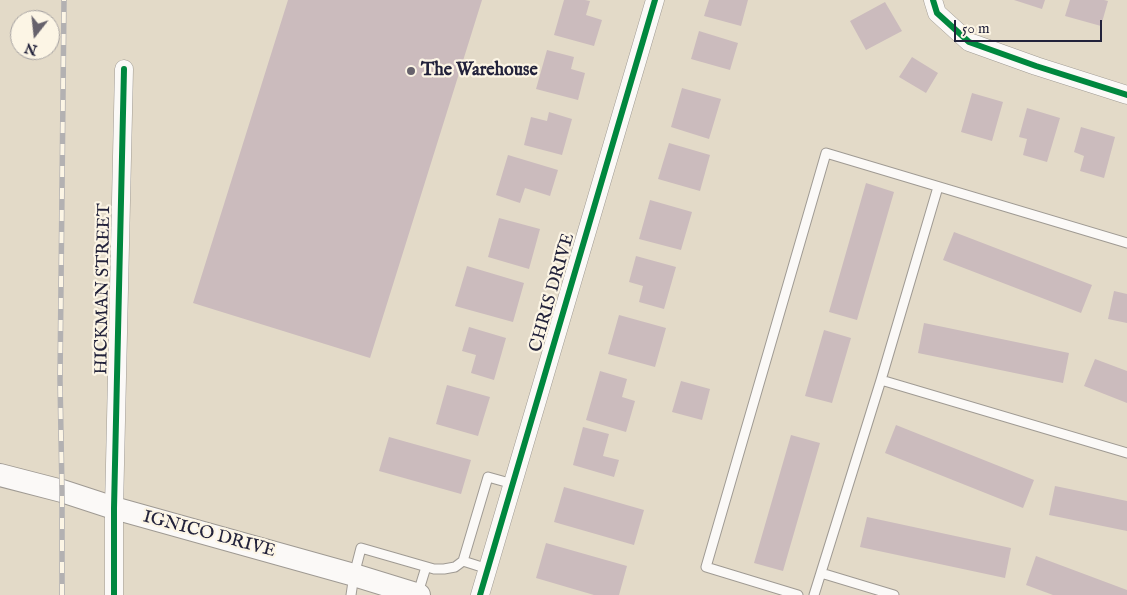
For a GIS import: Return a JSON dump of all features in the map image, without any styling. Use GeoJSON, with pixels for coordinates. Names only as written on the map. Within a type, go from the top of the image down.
{"type":"FeatureCollection","features":[{"type":"Feature","properties":{"kind":"street","name":"CHRIS DRIVE"},"geometry":{"type":"LineString","coordinates":[[480,595],[655,0]]}},
{"type":"Feature","properties":{"kind":"street"},"geometry":{"type":"LineString","coordinates":[[933,0],[938,13],[969,42],[1127,95]]}},
{"type":"Feature","properties":{"kind":"street","name":"HICKMAN STREET"},"geometry":{"type":"LineString","coordinates":[[114,595],[114,508],[124,69]]}},
{"type":"Feature","properties":{"kind":"street","name":"IGNICO DRIVE"},"geometry":{"type":"LineString","coordinates":[[0,475],[62,491],[352,585],[418,595]]}},
{"type":"Feature","properties":{"kind":"lane"},"geometry":{"type":"LineString","coordinates":[[798,595],[706,567],[826,153],[1127,243]]}},
{"type":"Feature","properties":{"kind":"lane"},"geometry":{"type":"LineString","coordinates":[[814,595],[881,380],[938,187]]}},
{"type":"Feature","properties":{"kind":"lane"},"geometry":{"type":"LineString","coordinates":[[881,380],[1127,453]]}},
{"type":"Feature","properties":{"kind":"lane"},"geometry":{"type":"LineString","coordinates":[[352,585],[361,548],[426,567],[444,569],[455,567],[463,561],[488,477],[513,484]]}},
{"type":"Feature","properties":{"kind":"lane"},"geometry":{"type":"LineString","coordinates":[[463,561],[488,568]]}},
{"type":"Feature","properties":{"kind":"lane"},"geometry":{"type":"LineString","coordinates":[[418,595],[426,567]]}},
{"type":"Feature","properties":{"kind":"lane"},"geometry":{"type":"LineString","coordinates":[[821,574],[894,595]]}},
{"type":"Feature","properties":{"kind":"building"},"geometry":{"type":"Polygon","coordinates":[[[288,0],[482,0],[370,358],[193,303],[288,0]]]}},
{"type":"Feature","properties":{"kind":"building"},"geometry":{"type":"Polygon","coordinates":[[[564,0],[590,1],[586,15],[602,20],[594,46],[554,35],[564,0]]]}},
{"type":"Feature","properties":{"kind":"building"},"geometry":{"type":"Polygon","coordinates":[[[709,0],[748,0],[741,26],[704,16],[709,0]]]}},
{"type":"Feature","properties":{"kind":"building"},"geometry":{"type":"Polygon","coordinates":[[[1014,0],[1045,0],[1042,9],[1014,0]]]}},
{"type":"Feature","properties":{"kind":"building"},"geometry":{"type":"Polygon","coordinates":[[[1070,0],[1108,1],[1101,26],[1065,16],[1070,0]]]}},
{"type":"Feature","properties":{"kind":"building"},"geometry":{"type":"Polygon","coordinates":[[[885,2],[902,31],[866,50],[850,21],[885,2]]]}},
{"type":"Feature","properties":{"kind":"building"},"geometry":{"type":"Polygon","coordinates":[[[699,31],[738,43],[730,70],[691,59],[699,31]]]}},
{"type":"Feature","properties":{"kind":"building"},"geometry":{"type":"Polygon","coordinates":[[[547,50],[574,57],[571,69],[585,73],[578,100],[536,89],[547,50]]]}},
{"type":"Feature","properties":{"kind":"building"},"geometry":{"type":"Polygon","coordinates":[[[912,57],[938,73],[926,93],[899,77],[912,57]]]}},
{"type":"Feature","properties":{"kind":"building"},"geometry":{"type":"Polygon","coordinates":[[[682,88],[721,99],[709,139],[671,127],[682,88]]]}},
{"type":"Feature","properties":{"kind":"building"},"geometry":{"type":"Polygon","coordinates":[[[972,93],[1003,102],[992,141],[961,132],[972,93]]]}},
{"type":"Feature","properties":{"kind":"building"},"geometry":{"type":"Polygon","coordinates":[[[1027,108],[1060,118],[1047,162],[1023,155],[1027,139],[1019,137],[1027,108]]]}},
{"type":"Feature","properties":{"kind":"building"},"geometry":{"type":"Polygon","coordinates":[[[549,112],[572,119],[562,155],[524,145],[531,117],[547,121],[549,112]]]}},
{"type":"Feature","properties":{"kind":"building"},"geometry":{"type":"Polygon","coordinates":[[[1081,127],[1115,137],[1104,178],[1080,171],[1084,156],[1074,152],[1081,127]]]}},
{"type":"Feature","properties":{"kind":"building"},"geometry":{"type":"Polygon","coordinates":[[[669,143],[710,155],[700,191],[658,179],[669,143]]]}},
{"type":"Feature","properties":{"kind":"building"},"geometry":{"type":"Polygon","coordinates":[[[508,155],[558,170],[550,196],[525,188],[520,203],[496,195],[508,155]]]}},
{"type":"Feature","properties":{"kind":"building"},"geometry":{"type":"Polygon","coordinates":[[[866,183],[894,192],[857,320],[829,312],[866,183]]]}},
{"type":"Feature","properties":{"kind":"building"},"geometry":{"type":"Polygon","coordinates":[[[650,200],[692,212],[681,250],[639,239],[650,200]]]}},
{"type":"Feature","properties":{"kind":"building"},"geometry":{"type":"Polygon","coordinates":[[[499,218],[540,229],[529,269],[488,257],[499,218]]]}},
{"type":"Feature","properties":{"kind":"building"},"geometry":{"type":"Polygon","coordinates":[[[954,232],[1092,285],[1081,313],[943,260],[954,232]]]}},
{"type":"Feature","properties":{"kind":"building"},"geometry":{"type":"Polygon","coordinates":[[[636,256],[676,267],[664,309],[639,302],[643,286],[629,282],[636,256]]]}},
{"type":"Feature","properties":{"kind":"building"},"geometry":{"type":"Polygon","coordinates":[[[467,266],[524,283],[513,322],[455,306],[467,266]]]}},
{"type":"Feature","properties":{"kind":"building"},"geometry":{"type":"Polygon","coordinates":[[[1114,291],[1127,294],[1127,323],[1108,319],[1114,291]]]}},
{"type":"Feature","properties":{"kind":"building"},"geometry":{"type":"Polygon","coordinates":[[[619,315],[666,328],[655,367],[608,354],[619,315]]]}},
{"type":"Feature","properties":{"kind":"building"},"geometry":{"type":"Polygon","coordinates":[[[924,323],[1069,353],[1063,383],[918,353],[924,323]]]}},
{"type":"Feature","properties":{"kind":"building"},"geometry":{"type":"Polygon","coordinates":[[[469,327],[506,338],[494,380],[471,373],[476,355],[462,351],[469,327]]]}},
{"type":"Feature","properties":{"kind":"building"},"geometry":{"type":"Polygon","coordinates":[[[824,330],[851,338],[832,403],[805,396],[824,330]]]}},
{"type":"Feature","properties":{"kind":"building"},"geometry":{"type":"Polygon","coordinates":[[[1095,359],[1127,371],[1127,403],[1084,386],[1095,359]]]}},
{"type":"Feature","properties":{"kind":"building"},"geometry":{"type":"Polygon","coordinates":[[[600,371],[627,379],[622,397],[635,401],[626,432],[586,420],[600,371]]]}},
{"type":"Feature","properties":{"kind":"building"},"geometry":{"type":"Polygon","coordinates":[[[681,381],[710,389],[702,420],[672,412],[681,381]]]}},
{"type":"Feature","properties":{"kind":"building"},"geometry":{"type":"Polygon","coordinates":[[[447,385],[490,397],[478,436],[436,424],[447,385]]]}},
{"type":"Feature","properties":{"kind":"building"},"geometry":{"type":"Polygon","coordinates":[[[896,425],[1034,480],[1023,508],[885,453],[896,425]]]}},
{"type":"Feature","properties":{"kind":"building"},"geometry":{"type":"Polygon","coordinates":[[[583,427],[609,434],[603,456],[619,460],[614,477],[573,465],[583,427]]]}},
{"type":"Feature","properties":{"kind":"building"},"geometry":{"type":"Polygon","coordinates":[[[791,435],[820,443],[783,571],[754,563],[791,435]]]}},
{"type":"Feature","properties":{"kind":"building"},"geometry":{"type":"Polygon","coordinates":[[[389,437],[471,460],[461,494],[379,471],[389,437]]]}},
{"type":"Feature","properties":{"kind":"building"},"geometry":{"type":"Polygon","coordinates":[[[1055,486],[1127,501],[1127,531],[1049,515],[1055,486]]]}},
{"type":"Feature","properties":{"kind":"building"},"geometry":{"type":"Polygon","coordinates":[[[564,487],[644,510],[634,545],[554,522],[564,487]]]}},
{"type":"Feature","properties":{"kind":"building"},"geometry":{"type":"Polygon","coordinates":[[[867,517],[1011,548],[1005,578],[860,547],[867,517]]]}},
{"type":"Feature","properties":{"kind":"building"},"geometry":{"type":"Polygon","coordinates":[[[546,543],[627,566],[619,595],[594,595],[536,578],[546,543]]]}},
{"type":"Feature","properties":{"kind":"building"},"geometry":{"type":"Polygon","coordinates":[[[1036,556],[1127,590],[1127,595],[1053,595],[1026,585],[1036,556]]]}},
{"type":"Feature","properties":{"kind":"railway"},"geometry":{"type":"LineString","coordinates":[[62,595],[60,380],[64,0]]}},
{"type":"Feature","properties":{"kind":"cycle path"},"geometry":{"type":"LineString","coordinates":[[480,595],[655,0]]}},
{"type":"Feature","properties":{"kind":"cycle path"},"geometry":{"type":"LineString","coordinates":[[933,0],[937,13],[969,42],[1127,95]]}},
{"type":"Feature","properties":{"kind":"cycle path"},"geometry":{"type":"LineString","coordinates":[[114,595],[114,508],[124,69]]}},
{"type":"Feature","properties":{"kind":"place","name":"The Warehouse"},"geometry":{"type":"Point","coordinates":[411,71]}}]}
